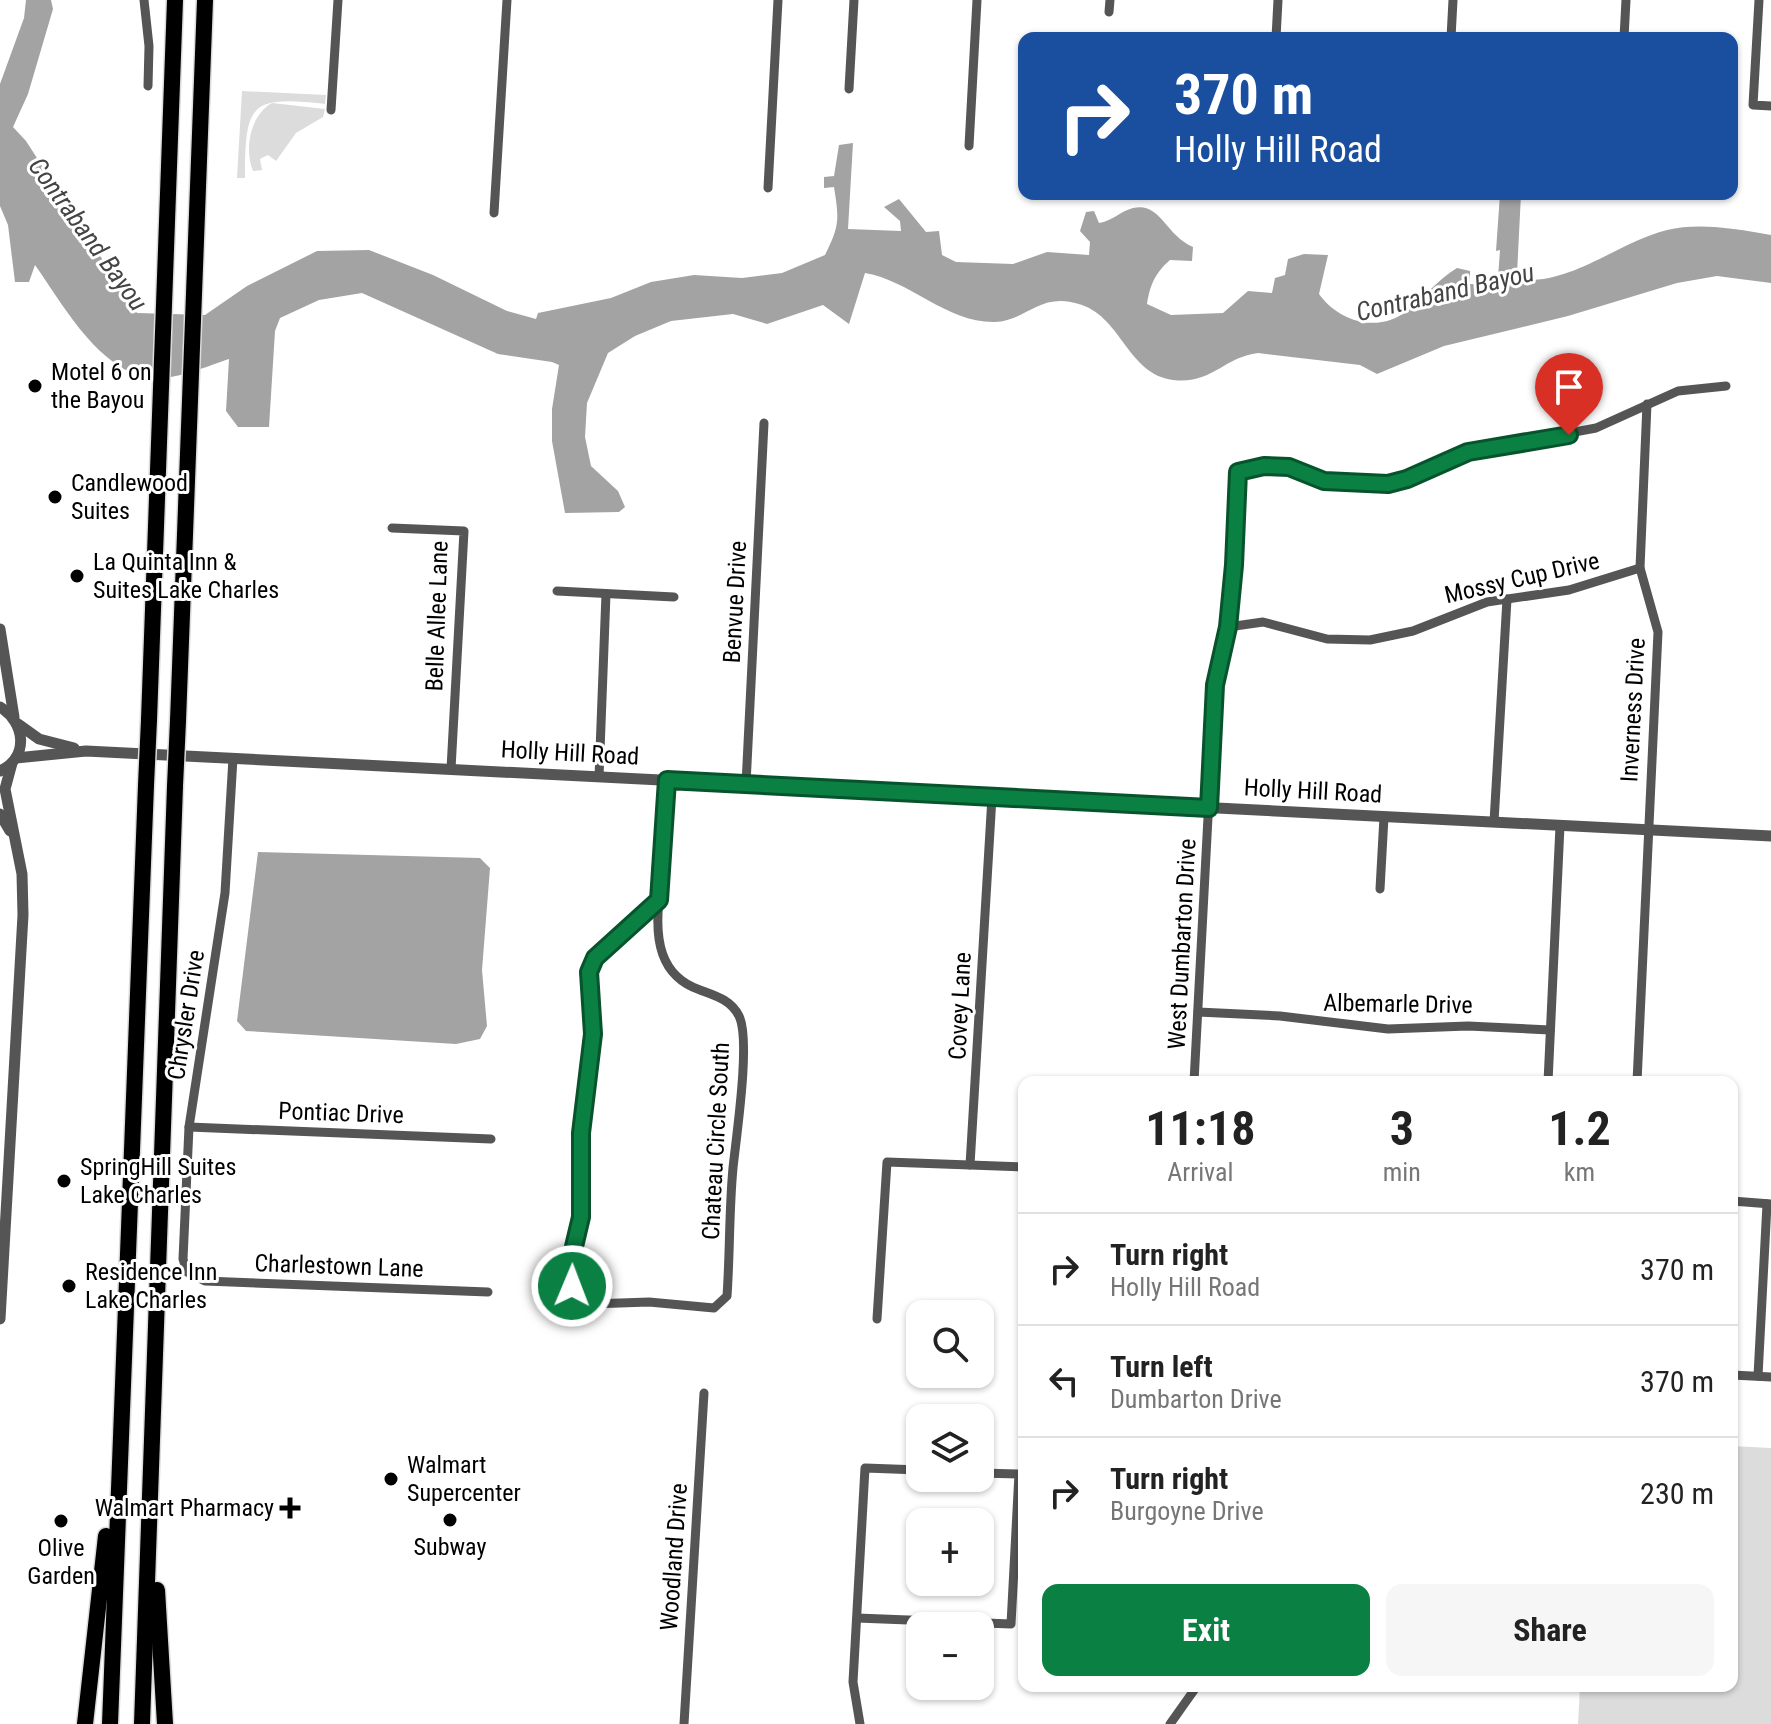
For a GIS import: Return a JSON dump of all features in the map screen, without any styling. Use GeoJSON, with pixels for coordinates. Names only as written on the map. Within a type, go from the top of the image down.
{"type":"FeatureCollection","features":[{"type":"Feature","properties":{"kind":"highway"},"geometry":{"type":"LineString","coordinates":[[142,1724],[205,0]]}},
{"type":"Feature","properties":{"kind":"highway"},"geometry":{"type":"LineString","coordinates":[[110,1724],[175,1]]}},
{"type":"Feature","properties":{"kind":"highway"},"geometry":{"type":"LineString","coordinates":[[85,1724],[96,1648],[122,1375]]}},
{"type":"Feature","properties":{"kind":"highway"},"geometry":{"type":"LineString","coordinates":[[150,1515],[157,1557],[157,1637],[165,1724]]}},
{"type":"Feature","properties":{"kind":"street"},"geometry":{"type":"LineString","coordinates":[[144,0],[148,86]]}},
{"type":"Feature","properties":{"kind":"street"},"geometry":{"type":"LineString","coordinates":[[331,110],[338,0]]}},
{"type":"Feature","properties":{"kind":"street"},"geometry":{"type":"LineString","coordinates":[[494,213],[507,0]]}},
{"type":"Feature","properties":{"kind":"street"},"geometry":{"type":"LineString","coordinates":[[768,188],[778,0]]}},
{"type":"Feature","properties":{"kind":"street"},"geometry":{"type":"LineString","coordinates":[[849,89],[854,0]]}},
{"type":"Feature","properties":{"kind":"street"},"geometry":{"type":"LineString","coordinates":[[969,146],[977,0]]}},
{"type":"Feature","properties":{"kind":"street"},"geometry":{"type":"LineString","coordinates":[[1109,12],[1110,0]]}},
{"type":"Feature","properties":{"kind":"street"},"geometry":{"type":"LineString","coordinates":[[1276,32],[1278,0]]}},
{"type":"Feature","properties":{"kind":"street"},"geometry":{"type":"LineString","coordinates":[[1451,32],[1453,0]]}},
{"type":"Feature","properties":{"kind":"street"},"geometry":{"type":"LineString","coordinates":[[1624,32],[1626,0]]}},
{"type":"Feature","properties":{"kind":"street"},"geometry":{"type":"LineString","coordinates":[[1759,0],[1753,105],[1771,106]]}},
{"type":"Feature","properties":{"kind":"street"},"geometry":{"type":"LineString","coordinates":[[1647,404],[1678,391],[1726,386]]}},
{"type":"Feature","properties":{"kind":"street","name":"West Dumbarton Drive"},"geometry":{"type":"LineString","coordinates":[[1194,1076],[1215,685],[1228,627],[1238,472],[1264,466],[1289,467],[1324,481],[1388,484],[1407,479],[1468,452],[1596,428],[1647,404]]}},
{"type":"Feature","properties":{"kind":"street","name":"Inverness Drive"},"geometry":{"type":"LineString","coordinates":[[1637,1076],[1646,830],[1658,632],[1640,568],[1647,404]]}},
{"type":"Feature","properties":{"kind":"street","name":"Benvue Drive"},"geometry":{"type":"LineString","coordinates":[[746,784],[764,423]]}},
{"type":"Feature","properties":{"kind":"street","name":"Belle Allee Lane"},"geometry":{"type":"LineString","coordinates":[[392,528],[464,531],[451,769]]}},
{"type":"Feature","properties":{"kind":"street","name":"Mossy Cup Drive"},"geometry":{"type":"LineString","coordinates":[[1228,627],[1263,622],[1327,639],[1370,640],[1413,631],[1464,609],[1569,590],[1640,568]]}},
{"type":"Feature","properties":{"kind":"street"},"geometry":{"type":"LineString","coordinates":[[557,591],[674,597]]}},
{"type":"Feature","properties":{"kind":"street"},"geometry":{"type":"LineString","coordinates":[[599,777],[606,594]]}},
{"type":"Feature","properties":{"kind":"street"},"geometry":{"type":"LineString","coordinates":[[1494,822],[1507,599]]}},
{"type":"Feature","properties":{"kind":"street"},"geometry":{"type":"LineString","coordinates":[[0,1319],[23,915],[22,874],[5,789],[21,735],[1,639]]}},
{"type":"Feature","properties":{"kind":"street","name":"Holly Hill Road"},"geometry":{"type":"LineString","coordinates":[[0,707],[39,739],[86,751]]}},
{"type":"Feature","properties":{"kind":"street","name":"Holly Hill Road"},"geometry":{"type":"LineString","coordinates":[[14,760],[86,751],[1771,836]]}},
{"type":"Feature","properties":{"kind":"street","name":"Chrysler Drive"},"geometry":{"type":"LineString","coordinates":[[190,1275],[183,1259],[189,1127],[225,893],[233,758]]}},
{"type":"Feature","properties":{"kind":"street"},"geometry":{"type":"LineString","coordinates":[[0,771],[14,760]]}},
{"type":"Feature","properties":{"kind":"street"},"geometry":{"type":"LineString","coordinates":[[659,900],[667,780]]}},
{"type":"Feature","properties":{"kind":"street","name":"Covey Lane"},"geometry":{"type":"LineString","coordinates":[[970,1165],[992,797]]}},
{"type":"Feature","properties":{"kind":"street"},"geometry":{"type":"LineString","coordinates":[[0,814],[15,839]]}},
{"type":"Feature","properties":{"kind":"street"},"geometry":{"type":"LineString","coordinates":[[1380,889],[1384,817]]}},
{"type":"Feature","properties":{"kind":"street"},"geometry":{"type":"LineString","coordinates":[[1548,1076],[1560,826]]}},
{"type":"Feature","properties":{"kind":"street","name":"Chateau Circle South"},"geometry":{"type":"LineString","coordinates":[[659,900],[659,944],[667,967],[682,982],[717,995],[733,1007],[742,1026],[727,1296],[714,1308],[649,1302],[591,1304],[579,1297],[571,1279],[572,1255],[581,1217],[579,1155],[592,1064],[589,972],[595,958],[659,900]]}},
{"type":"Feature","properties":{"kind":"street","name":"Albemarle Drive"},"geometry":{"type":"LineString","coordinates":[[1198,1012],[1280,1016],[1364,1028],[1468,1026],[1550,1030]]}},
{"type":"Feature","properties":{"kind":"street","name":"Pontiac Drive"},"geometry":{"type":"LineString","coordinates":[[189,1127],[491,1139]]}},
{"type":"Feature","properties":{"kind":"street"},"geometry":{"type":"LineString","coordinates":[[877,1319],[887,1162],[1018,1167]]}},
{"type":"Feature","properties":{"kind":"street"},"geometry":{"type":"LineString","coordinates":[[1738,1201],[1769,1204],[1758,1376]]}},
{"type":"Feature","properties":{"kind":"street","name":"Charlestown Lane"},"geometry":{"type":"LineString","coordinates":[[190,1275],[205,1281],[488,1292]]}},
{"type":"Feature","properties":{"kind":"street"},"geometry":{"type":"LineString","coordinates":[[1738,1375],[1771,1377]]}},
{"type":"Feature","properties":{"kind":"street","name":"Woodland Drive"},"geometry":{"type":"LineString","coordinates":[[684,1724],[704,1393]]}},
{"type":"Feature","properties":{"kind":"street"},"geometry":{"type":"LineString","coordinates":[[860,1724],[853,1682],[865,1468],[906,1469]]}},
{"type":"Feature","properties":{"kind":"street"},"geometry":{"type":"LineString","coordinates":[[994,1473],[1018,1474]]}},
{"type":"Feature","properties":{"kind":"street"},"geometry":{"type":"LineString","coordinates":[[857,1618],[1011,1624],[1018,1493]]}},
{"type":"Feature","properties":{"kind":"street"},"geometry":{"type":"LineString","coordinates":[[1170,1724],[1193,1692]]}},
{"type":"Feature","properties":{"kind":"shaded area"},"geometry":{"type":"Polygon","coordinates":[[[242,91],[326,95],[325,104],[281,102],[267,104],[257,110],[247,133],[245,178],[237,178],[242,91]]]}},
{"type":"Feature","properties":{"kind":"shaded area"},"geometry":{"type":"Polygon","coordinates":[[[272,103],[325,109],[323,117],[296,133],[276,161],[268,155],[260,159],[262,170],[253,171],[249,153],[251,134],[258,116],[272,103]]]}},
{"type":"Feature","properties":{"kind":"shaded area"},"geometry":{"type":"Polygon","coordinates":[[[1738,1446],[1771,1448],[1771,1724],[1578,1724],[1580,1692],[1738,1692],[1738,1446]]]}},
{"type":"Feature","properties":{"kind":"water","name":"Contraband Bayou"},"geometry":{"type":"Polygon","coordinates":[[[26,0],[51,0],[53,9],[28,94],[13,127],[26,141],[137,313],[205,315],[247,286],[317,251],[369,250],[433,275],[507,311],[536,319],[538,313],[611,298],[651,282],[694,275],[742,278],[782,273],[825,255],[836,229],[837,215],[834,187],[824,188],[824,177],[834,176],[839,145],[853,143],[848,229],[901,231],[900,221],[884,207],[899,199],[926,232],[939,231],[942,255],[956,262],[1013,264],[1047,252],[1089,255],[1090,242],[1080,231],[1086,212],[1094,211],[1099,223],[1133,208],[1150,210],[1193,247],[1192,261],[1170,260],[1157,275],[1150,291],[1147,304],[1171,315],[1223,313],[1248,291],[1272,293],[1275,278],[1285,275],[1288,259],[1304,254],[1328,255],[1319,294],[1337,312],[1360,322],[1385,322],[1397,317],[1457,268],[1470,271],[1470,284],[1492,285],[1498,278],[1500,250],[1496,251],[1500,200],[1521,200],[1517,274],[1522,280],[1541,279],[1578,269],[1667,230],[1705,226],[1771,235],[1771,283],[1717,276],[1677,283],[1568,316],[1444,346],[1377,374],[1360,365],[1258,353],[1236,360],[1208,375],[1173,380],[1145,368],[1107,322],[1082,305],[1055,301],[1006,320],[978,321],[945,309],[882,277],[865,273],[849,324],[823,305],[767,324],[733,314],[671,321],[635,336],[608,353],[587,403],[585,437],[591,466],[618,491],[625,507],[619,512],[565,513],[552,441],[552,409],[559,365],[552,362],[498,354],[362,293],[319,300],[280,318],[275,331],[269,427],[238,427],[226,411],[229,359],[173,377],[139,376],[122,368],[93,343],[35,265],[29,282],[15,282],[8,225],[0,206],[0,84],[24,18],[26,0]]]}},
{"type":"Feature","properties":{"kind":"water"},"geometry":{"type":"Polygon","coordinates":[[[258,852],[480,858],[490,868],[482,970],[487,1026],[480,1039],[456,1044],[246,1031],[237,1021],[258,852]]]}},
{"type":"Feature","properties":{"kind":"place","name":"Motel 6 on the Bayou"},"geometry":{"type":"Point","coordinates":[35,386]}},
{"type":"Feature","properties":{"kind":"place","name":"Candlewood Suites"},"geometry":{"type":"Point","coordinates":[55,497]}},
{"type":"Feature","properties":{"kind":"place","name":"La Quinta Inn & Suites Lake Charles"},"geometry":{"type":"Point","coordinates":[77,576]}},
{"type":"Feature","properties":{"kind":"place","name":"SpringHill Suites Lake Charles"},"geometry":{"type":"Point","coordinates":[64,1181]}},
{"type":"Feature","properties":{"kind":"place","name":"Residence Inn Lake Charles"},"geometry":{"type":"Point","coordinates":[69,1286]}},
{"type":"Feature","properties":{"kind":"place","name":"Walmart Supercenter"},"geometry":{"type":"Point","coordinates":[391,1479]}},
{"type":"Feature","properties":{"kind":"place","name":"Walmart Pharmacy"},"geometry":{"type":"Point","coordinates":[290,1508]}},
{"type":"Feature","properties":{"kind":"place","name":"Subway"},"geometry":{"type":"Point","coordinates":[450,1520]}},
{"type":"Feature","properties":{"kind":"place","name":"Olive Garden"},"geometry":{"type":"Point","coordinates":[61,1521]}},
{"type":"Feature","properties":{"kind":"route"},"geometry":{"type":"LineString","coordinates":[[572,1286],[572,1255],[581,1217],[579,1155],[592,1064],[589,972],[595,958],[659,900],[667,780],[1209,808],[1215,685],[1228,627],[1238,472],[1264,466],[1289,467],[1324,481],[1388,484],[1407,479],[1468,452],[1529,439],[1569,435]]}}]}
